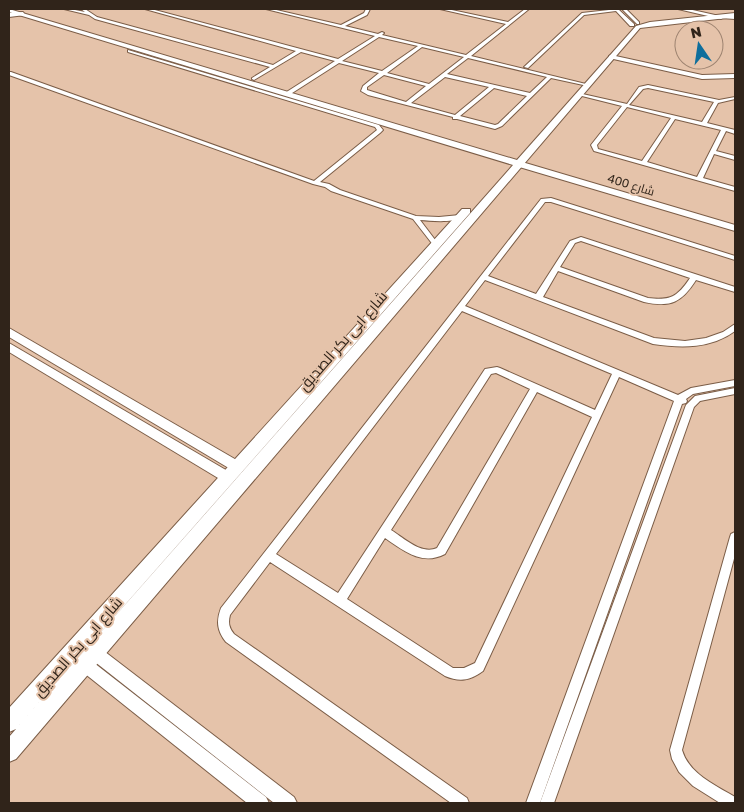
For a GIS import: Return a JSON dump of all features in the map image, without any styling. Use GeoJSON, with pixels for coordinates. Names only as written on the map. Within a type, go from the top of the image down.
{"type":"FeatureCollection","features":[{"type":"Feature","properties":{"kind":"main road"},"geometry":{"type":"LineString","coordinates":[[17,10],[517,159]]}},
{"type":"Feature","properties":{"kind":"main road","name":"شارع ابى بكر الصديق"},"geometry":{"type":"LineString","coordinates":[[583,86],[635,24],[735,15]]}},
{"type":"Feature","properties":{"kind":"main road","name":"شارع ابى بكر الصديق"},"geometry":{"type":"LineString","coordinates":[[9,722],[226,477],[342,358],[517,159],[640,26],[716,16]]}},
{"type":"Feature","properties":{"kind":"main road"},"geometry":{"type":"LineString","coordinates":[[41,18],[254,79],[292,93]]}},
{"type":"Feature","properties":{"kind":"main road","name":"شارع ابى بكر الصديق"},"geometry":{"type":"LineString","coordinates":[[9,752],[436,244],[517,159]]}},
{"type":"Feature","properties":{"kind":"street"},"geometry":{"type":"LineString","coordinates":[[66,9],[274,67]]}},
{"type":"Feature","properties":{"kind":"street"},"geometry":{"type":"LineString","coordinates":[[83,9],[88,14]]}},
{"type":"Feature","properties":{"kind":"street"},"geometry":{"type":"LineString","coordinates":[[147,9],[431,86]]}},
{"type":"Feature","properties":{"kind":"street"},"geometry":{"type":"LineString","coordinates":[[268,9],[526,68],[583,86],[628,104],[674,117],[735,130]]}},
{"type":"Feature","properties":{"kind":"street"},"geometry":{"type":"LineString","coordinates":[[278,9],[344,26],[368,10],[376,9]]}},
{"type":"Feature","properties":{"kind":"street"},"geometry":{"type":"LineString","coordinates":[[442,9],[509,23]]}},
{"type":"Feature","properties":{"kind":"street"},"geometry":{"type":"LineString","coordinates":[[407,104],[527,9]]}},
{"type":"Feature","properties":{"kind":"street"},"geometry":{"type":"LineString","coordinates":[[526,68],[584,13],[617,9],[635,24]]}},
{"type":"Feature","properties":{"kind":"street"},"geometry":{"type":"LineString","coordinates":[[624,9],[635,24]]}},
{"type":"Feature","properties":{"kind":"street"},"geometry":{"type":"LineString","coordinates":[[681,9],[716,16]]}},
{"type":"Feature","properties":{"kind":"street"},"geometry":{"type":"LineString","coordinates":[[9,15],[17,10]]}},
{"type":"Feature","properties":{"kind":"street"},"geometry":{"type":"LineString","coordinates":[[292,93],[382,35],[422,46],[469,55],[583,86]]}},
{"type":"Feature","properties":{"kind":"street"},"geometry":{"type":"LineString","coordinates":[[422,46],[364,86],[364,91],[455,118],[489,127],[497,127],[550,76]]}},
{"type":"Feature","properties":{"kind":"street"},"geometry":{"type":"LineString","coordinates":[[254,79],[301,50]]}},
{"type":"Feature","properties":{"kind":"street"},"geometry":{"type":"LineString","coordinates":[[130,51],[378,126],[380,130],[378,132],[316,183]]}},
{"type":"Feature","properties":{"kind":"street"},"geometry":{"type":"LineString","coordinates":[[612,56],[698,72],[735,72]]}},
{"type":"Feature","properties":{"kind":"street"},"geometry":{"type":"LineString","coordinates":[[612,56],[702,77],[735,76]]}},
{"type":"Feature","properties":{"kind":"street"},"geometry":{"type":"LineString","coordinates":[[9,73],[316,183],[324,188],[415,218],[439,219],[460,217]]}},
{"type":"Feature","properties":{"kind":"street"},"geometry":{"type":"LineString","coordinates":[[444,75],[531,95]]}},
{"type":"Feature","properties":{"kind":"street"},"geometry":{"type":"LineString","coordinates":[[455,118],[493,86]]}},
{"type":"Feature","properties":{"kind":"street"},"geometry":{"type":"LineString","coordinates":[[735,98],[718,101],[648,86],[641,88],[594,146],[600,152],[735,189]]}},
{"type":"Feature","properties":{"kind":"street"},"geometry":{"type":"LineString","coordinates":[[705,123],[713,105],[718,101]]}},
{"type":"Feature","properties":{"kind":"street"},"geometry":{"type":"LineString","coordinates":[[628,104],[735,130]]}},
{"type":"Feature","properties":{"kind":"street"},"geometry":{"type":"LineString","coordinates":[[643,164],[674,117]]}},
{"type":"Feature","properties":{"kind":"street"},"geometry":{"type":"LineString","coordinates":[[699,179],[724,129]]}},
{"type":"Feature","properties":{"kind":"street"},"geometry":{"type":"LineString","coordinates":[[712,152],[735,158]]}},
{"type":"Feature","properties":{"kind":"street","name":"شارع 400"},"geometry":{"type":"LineString","coordinates":[[517,159],[735,221]]}},
{"type":"Feature","properties":{"kind":"street","name":"شارع 400"},"geometry":{"type":"LineString","coordinates":[[517,159],[735,228]]}},
{"type":"Feature","properties":{"kind":"street"},"geometry":{"type":"LineString","coordinates":[[462,803],[230,638],[224,631],[222,622],[225,612],[540,202],[547,200],[735,258]]}},
{"type":"Feature","properties":{"kind":"street"},"geometry":{"type":"LineString","coordinates":[[415,218],[436,244]]}},
{"type":"Feature","properties":{"kind":"street"},"geometry":{"type":"LineString","coordinates":[[538,298],[572,242],[581,239],[735,290]]}},
{"type":"Feature","properties":{"kind":"street"},"geometry":{"type":"LineString","coordinates":[[556,268],[647,300],[662,302],[671,301],[684,294],[695,276]]}},
{"type":"Feature","properties":{"kind":"street"},"geometry":{"type":"LineString","coordinates":[[482,277],[653,341],[684,344],[703,342],[719,337],[735,327]]}},
{"type":"Feature","properties":{"kind":"street"},"geometry":{"type":"LineString","coordinates":[[460,307],[617,372],[690,405]]}},
{"type":"Feature","properties":{"kind":"street"},"geometry":{"type":"LineString","coordinates":[[9,332],[236,466]]}},
{"type":"Feature","properties":{"kind":"street"},"geometry":{"type":"LineString","coordinates":[[9,347],[226,477]]}},
{"type":"Feature","properties":{"kind":"street"},"geometry":{"type":"LineString","coordinates":[[339,601],[486,373],[491,370],[497,370],[596,415]]}},
{"type":"Feature","properties":{"kind":"street"},"geometry":{"type":"LineString","coordinates":[[269,555],[448,672],[460,675],[473,672],[479,667],[617,372]]}},
{"type":"Feature","properties":{"kind":"street"},"geometry":{"type":"LineString","coordinates":[[533,803],[679,399],[691,391],[735,383]]}},
{"type":"Feature","properties":{"kind":"street"},"geometry":{"type":"LineString","coordinates":[[384,532],[424,555],[436,554],[440,551],[535,387]]}},
{"type":"Feature","properties":{"kind":"street"},"geometry":{"type":"LineString","coordinates":[[547,803],[690,405],[698,398],[735,391]]}},
{"type":"Feature","properties":{"kind":"street"},"geometry":{"type":"LineString","coordinates":[[732,803],[683,770],[676,757],[676,750],[735,537]]}},
{"type":"Feature","properties":{"kind":"street"},"geometry":{"type":"LineString","coordinates":[[89,659],[260,803]]}},
{"type":"Feature","properties":{"kind":"street"},"geometry":{"type":"LineString","coordinates":[[89,659],[288,803]]}}]}
